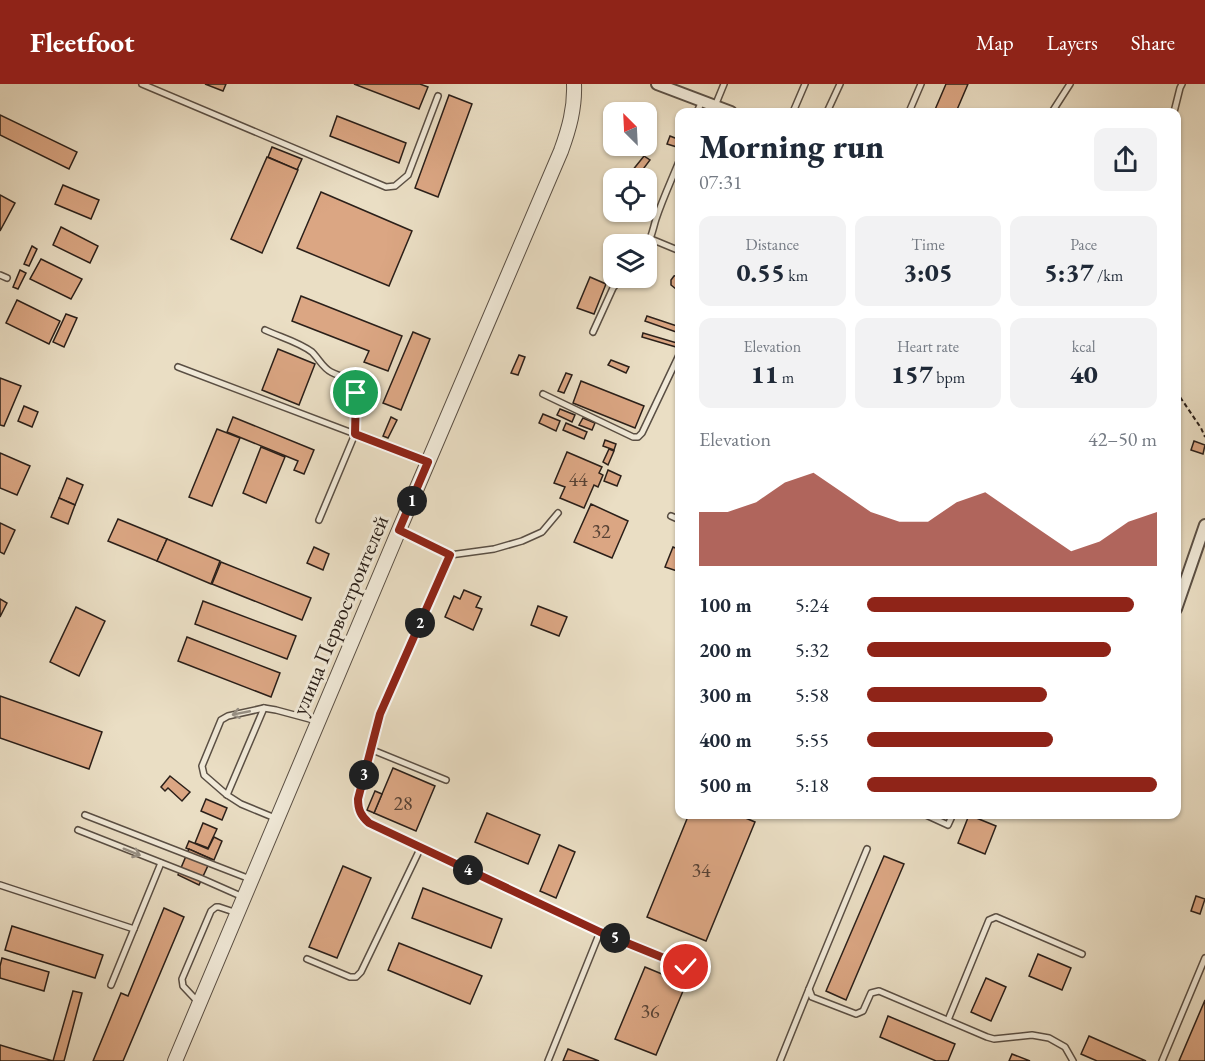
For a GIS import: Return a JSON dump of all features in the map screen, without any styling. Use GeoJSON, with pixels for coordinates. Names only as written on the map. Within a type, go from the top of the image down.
{"type":"FeatureCollection","features":[{"type":"Feature","properties":{"kind":"street","name":"улица Первостроителей"},"geometry":{"type":"LineString","coordinates":[[175,1061],[561,151],[570,126],[574,104],[574,84]]}},
{"type":"Feature","properties":{"kind":"street"},"geometry":{"type":"LineString","coordinates":[[657,84],[721,108]]}},
{"type":"Feature","properties":{"kind":"street"},"geometry":{"type":"LineString","coordinates":[[1181,595],[1205,525]]}},
{"type":"Feature","properties":{"kind":"lane"},"geometry":{"type":"LineString","coordinates":[[142,84],[386,187],[394,186],[408,175],[438,96]]}},
{"type":"Feature","properties":{"kind":"lane"},"geometry":{"type":"LineString","coordinates":[[715,106],[724,84]]}},
{"type":"Feature","properties":{"kind":"lane"},"geometry":{"type":"LineString","coordinates":[[795,108],[806,84]]}},
{"type":"Feature","properties":{"kind":"lane"},"geometry":{"type":"LineString","coordinates":[[829,108],[840,84]]}},
{"type":"Feature","properties":{"kind":"lane"},"geometry":{"type":"LineString","coordinates":[[911,108],[921,84]]}},
{"type":"Feature","properties":{"kind":"lane"},"geometry":{"type":"LineString","coordinates":[[1055,108],[1070,84]]}},
{"type":"Feature","properties":{"kind":"lane"},"geometry":{"type":"LineString","coordinates":[[1175,108],[1182,84]]}},
{"type":"Feature","properties":{"kind":"lane"},"geometry":{"type":"LineString","coordinates":[[699,108],[702,101]]}},
{"type":"Feature","properties":{"kind":"lane"},"geometry":{"type":"LineString","coordinates":[[652,234],[675,171]]}},
{"type":"Feature","properties":{"kind":"lane"},"geometry":{"type":"LineString","coordinates":[[657,241],[675,249]]}},
{"type":"Feature","properties":{"kind":"lane"},"geometry":{"type":"LineString","coordinates":[[0,275],[7,278]]}},
{"type":"Feature","properties":{"kind":"lane"},"geometry":{"type":"LineString","coordinates":[[593,332],[613,288]]}},
{"type":"Feature","properties":{"kind":"lane"},"geometry":{"type":"LineString","coordinates":[[265,330],[301,345],[312,352],[324,367],[354,385],[356,393],[355,434],[319,520]]}},
{"type":"Feature","properties":{"kind":"lane"},"geometry":{"type":"LineString","coordinates":[[543,394],[633,437],[638,437],[642,434],[675,364]]}},
{"type":"Feature","properties":{"kind":"lane"},"geometry":{"type":"LineString","coordinates":[[178,367],[428,462]]}},
{"type":"Feature","properties":{"kind":"lane"},"geometry":{"type":"LineString","coordinates":[[399,530],[450,555],[494,549],[522,541],[542,532],[558,513]]}},
{"type":"Feature","properties":{"kind":"lane"},"geometry":{"type":"LineString","coordinates":[[671,516],[675,518]]}},
{"type":"Feature","properties":{"kind":"lane"},"geometry":{"type":"LineString","coordinates":[[450,555],[380,714],[358,799],[358,809],[362,817],[369,823],[600,932],[686,967]]}},
{"type":"Feature","properties":{"kind":"lane"},"geometry":{"type":"LineString","coordinates":[[277,818],[241,804],[204,775],[202,766],[209,748],[221,720],[228,716],[264,708],[318,722]]}},
{"type":"Feature","properties":{"kind":"lane"},"geometry":{"type":"LineString","coordinates":[[227,795],[264,708]]}},
{"type":"Feature","properties":{"kind":"lane"},"geometry":{"type":"LineString","coordinates":[[370,749],[446,780]]}},
{"type":"Feature","properties":{"kind":"lane"},"geometry":{"type":"LineString","coordinates":[[85,815],[252,879]]}},
{"type":"Feature","properties":{"kind":"lane"},"geometry":{"type":"LineString","coordinates":[[935,819],[948,825],[951,819]]}},
{"type":"Feature","properties":{"kind":"lane"},"geometry":{"type":"LineString","coordinates":[[78,830],[244,897]]}},
{"type":"Feature","properties":{"kind":"lane"},"geometry":{"type":"LineString","coordinates":[[307,959],[350,977],[356,977],[361,972],[421,848]]}},
{"type":"Feature","properties":{"kind":"lane"},"geometry":{"type":"LineString","coordinates":[[780,1061],[867,849]]}},
{"type":"Feature","properties":{"kind":"lane"},"geometry":{"type":"LineString","coordinates":[[111,986],[161,863]]}},
{"type":"Feature","properties":{"kind":"lane"},"geometry":{"type":"LineString","coordinates":[[0,885],[134,929]]}},
{"type":"Feature","properties":{"kind":"lane"},"geometry":{"type":"LineString","coordinates":[[200,1003],[183,986],[182,979],[213,909],[219,907],[237,913]]}},
{"type":"Feature","properties":{"kind":"lane"},"geometry":{"type":"LineString","coordinates":[[948,1020],[989,920],[996,917],[1082,954]]}},
{"type":"Feature","properties":{"kind":"lane"},"geometry":{"type":"LineString","coordinates":[[548,1061],[600,932]]}},
{"type":"Feature","properties":{"kind":"lane"},"geometry":{"type":"LineString","coordinates":[[1161,1061],[1205,958]]}},
{"type":"Feature","properties":{"kind":"lane"},"geometry":{"type":"LineString","coordinates":[[809,989],[812,997],[856,1014],[863,1011],[871,993],[879,991],[994,1039],[1032,1035],[1048,1038],[1065,1047],[1073,1061]]}},
{"type":"Feature","properties":{"kind":"path"},"geometry":{"type":"LineString","coordinates":[[1181,398],[1205,437]]}},
{"type":"Feature","properties":{"kind":"building"},"geometry":{"type":"Polygon","coordinates":[[[205,84],[226,84],[223,91],[205,84]]]}},
{"type":"Feature","properties":{"kind":"building"},"geometry":{"type":"Polygon","coordinates":[[[354,84],[420,84],[428,87],[419,109],[354,84]]]}},
{"type":"Feature","properties":{"kind":"building"},"geometry":{"type":"Polygon","coordinates":[[[946,84],[968,84],[958,108],[936,108],[946,84]]]}},
{"type":"Feature","properties":{"kind":"building"},"geometry":{"type":"Polygon","coordinates":[[[449,95],[472,104],[438,197],[415,188],[449,95]]]}},
{"type":"Feature","properties":{"kind":"building"},"geometry":{"type":"Polygon","coordinates":[[[0,115],[77,152],[69,169],[0,135],[0,115]]]}},
{"type":"Feature","properties":{"kind":"building"},"geometry":{"type":"Polygon","coordinates":[[[337,116],[406,143],[399,163],[330,136],[337,116]]]}},
{"type":"Feature","properties":{"kind":"building"},"geometry":{"type":"Polygon","coordinates":[[[670,136],[675,138],[675,146],[667,144],[670,136]]]}},
{"type":"Feature","properties":{"kind":"building"},"geometry":{"type":"Polygon","coordinates":[[[272,147],[302,159],[297,170],[268,157],[272,147]]]}},
{"type":"Feature","properties":{"kind":"building"},"geometry":{"type":"Polygon","coordinates":[[[644,156],[650,160],[644,168],[634,168],[644,156]]]}},
{"type":"Feature","properties":{"kind":"building"},"geometry":{"type":"Polygon","coordinates":[[[267,157],[298,170],[262,253],[231,239],[267,157]]]}},
{"type":"Feature","properties":{"kind":"building"},"geometry":{"type":"Polygon","coordinates":[[[63,185],[99,200],[91,219],[55,204],[63,185]]]}},
{"type":"Feature","properties":{"kind":"building"},"geometry":{"type":"Polygon","coordinates":[[[321,192],[412,231],[389,286],[297,248],[321,192]]]}},
{"type":"Feature","properties":{"kind":"building"},"geometry":{"type":"Polygon","coordinates":[[[0,195],[15,203],[0,231],[0,195]]]}},
{"type":"Feature","properties":{"kind":"building"},"geometry":{"type":"Polygon","coordinates":[[[61,227],[98,246],[90,263],[53,245],[61,227]]]}},
{"type":"Feature","properties":{"kind":"building"},"geometry":{"type":"Polygon","coordinates":[[[32,246],[37,249],[29,266],[24,264],[32,246]]]}},
{"type":"Feature","properties":{"kind":"building"},"geometry":{"type":"Polygon","coordinates":[[[41,259],[82,279],[71,299],[30,279],[41,259]]]}},
{"type":"Feature","properties":{"kind":"building"},"geometry":{"type":"Polygon","coordinates":[[[20,270],[26,273],[18,289],[13,287],[20,270]]]}},
{"type":"Feature","properties":{"kind":"building"},"geometry":{"type":"Polygon","coordinates":[[[675,276],[675,288],[671,285],[675,276]]]}},
{"type":"Feature","properties":{"kind":"building"},"geometry":{"type":"Polygon","coordinates":[[[590,277],[603,283],[604,288],[594,314],[577,308],[590,277]]]}},
{"type":"Feature","properties":{"kind":"building"},"geometry":{"type":"Polygon","coordinates":[[[301,296],[402,336],[388,371],[364,362],[369,351],[292,321],[301,296]]]}},
{"type":"Feature","properties":{"kind":"building"},"geometry":{"type":"Polygon","coordinates":[[[17,300],[60,321],[49,344],[6,323],[17,300]]]}},
{"type":"Feature","properties":{"kind":"building"},"geometry":{"type":"Polygon","coordinates":[[[66,314],[77,318],[64,347],[53,342],[66,314]]]}},
{"type":"Feature","properties":{"kind":"building"},"geometry":{"type":"Polygon","coordinates":[[[647,316],[675,325],[675,332],[645,321],[647,316]]]}},
{"type":"Feature","properties":{"kind":"building"},"geometry":{"type":"Polygon","coordinates":[[[413,332],[430,339],[401,410],[383,403],[413,332]]]}},
{"type":"Feature","properties":{"kind":"building"},"geometry":{"type":"Polygon","coordinates":[[[643,333],[675,342],[675,347],[642,337],[643,333]]]}},
{"type":"Feature","properties":{"kind":"building"},"geometry":{"type":"Polygon","coordinates":[[[278,349],[315,364],[299,405],[262,390],[278,349]]]}},
{"type":"Feature","properties":{"kind":"building"},"geometry":{"type":"Polygon","coordinates":[[[519,355],[525,357],[518,375],[511,373],[519,355]]]}},
{"type":"Feature","properties":{"kind":"building"},"geometry":{"type":"Polygon","coordinates":[[[611,360],[629,367],[626,373],[608,365],[611,360]]]}},
{"type":"Feature","properties":{"kind":"building"},"geometry":{"type":"Polygon","coordinates":[[[566,373],[572,375],[564,393],[558,391],[566,373]]]}},
{"type":"Feature","properties":{"kind":"building"},"geometry":{"type":"Polygon","coordinates":[[[0,378],[21,386],[4,426],[0,425],[0,378]]]}},
{"type":"Feature","properties":{"kind":"building"},"geometry":{"type":"Polygon","coordinates":[[[581,381],[644,406],[635,428],[573,403],[581,381]]]}},
{"type":"Feature","properties":{"kind":"building"},"geometry":{"type":"Polygon","coordinates":[[[24,406],[38,412],[32,427],[18,421],[24,406]]]}},
{"type":"Feature","properties":{"kind":"building"},"geometry":{"type":"Polygon","coordinates":[[[560,409],[575,415],[572,422],[557,415],[560,409]]]}},
{"type":"Feature","properties":{"kind":"building"},"geometry":{"type":"Polygon","coordinates":[[[543,414],[560,421],[556,431],[539,423],[543,414]]]}},
{"type":"Feature","properties":{"kind":"building"},"geometry":{"type":"Polygon","coordinates":[[[233,417],[314,450],[304,474],[294,470],[298,461],[227,432],[233,417]]]}},
{"type":"Feature","properties":{"kind":"building"},"geometry":{"type":"Polygon","coordinates":[[[391,417],[397,420],[388,438],[383,436],[391,417]]]}},
{"type":"Feature","properties":{"kind":"building"},"geometry":{"type":"Polygon","coordinates":[[[583,418],[595,423],[592,430],[579,425],[583,418]]]}},
{"type":"Feature","properties":{"kind":"building"},"geometry":{"type":"Polygon","coordinates":[[[566,423],[587,432],[584,439],[563,430],[566,423]]]}},
{"type":"Feature","properties":{"kind":"building"},"geometry":{"type":"Polygon","coordinates":[[[217,429],[240,438],[212,506],[189,497],[217,429]]]}},
{"type":"Feature","properties":{"kind":"building"},"geometry":{"type":"Polygon","coordinates":[[[605,440],[616,444],[614,450],[603,446],[605,440]]]}},
{"type":"Feature","properties":{"kind":"building"},"geometry":{"type":"Polygon","coordinates":[[[1194,441],[1205,445],[1203,454],[1191,450],[1194,441]]]}},
{"type":"Feature","properties":{"kind":"building"},"geometry":{"type":"Polygon","coordinates":[[[261,447],[285,457],[266,503],[243,493],[261,447]]]}},
{"type":"Feature","properties":{"kind":"building"},"geometry":{"type":"Polygon","coordinates":[[[609,449],[614,451],[608,465],[603,462],[609,449]]]}},
{"type":"Feature","properties":{"kind":"building"},"geometry":{"type":"Polygon","coordinates":[[[567,452],[602,467],[599,473],[603,475],[598,487],[594,485],[584,508],[560,498],[565,487],[554,483],[567,452]]]}},
{"type":"Feature","properties":{"kind":"building"},"geometry":{"type":"Polygon","coordinates":[[[0,453],[30,466],[17,495],[0,488],[0,453]]]}},
{"type":"Feature","properties":{"kind":"building"},"geometry":{"type":"Polygon","coordinates":[[[608,470],[621,476],[617,486],[604,481],[608,470]]]}},
{"type":"Feature","properties":{"kind":"building"},"geometry":{"type":"Polygon","coordinates":[[[67,478],[83,485],[75,505],[59,498],[67,478]]]}},
{"type":"Feature","properties":{"kind":"building"},"geometry":{"type":"Polygon","coordinates":[[[59,498],[75,505],[68,524],[51,517],[59,498]]]}},
{"type":"Feature","properties":{"kind":"building"},"geometry":{"type":"Polygon","coordinates":[[[591,504],[628,521],[612,558],[574,542],[591,504]]]}},
{"type":"Feature","properties":{"kind":"building"},"geometry":{"type":"Polygon","coordinates":[[[118,519],[167,539],[157,561],[108,541],[118,519]]]}},
{"type":"Feature","properties":{"kind":"building"},"geometry":{"type":"Polygon","coordinates":[[[0,523],[15,530],[4,554],[0,552],[0,523]]]}},
{"type":"Feature","properties":{"kind":"building"},"geometry":{"type":"Polygon","coordinates":[[[167,539],[220,561],[211,584],[157,561],[167,539]]]}},
{"type":"Feature","properties":{"kind":"building"},"geometry":{"type":"Polygon","coordinates":[[[314,547],[329,554],[323,570],[307,563],[314,547]]]}},
{"type":"Feature","properties":{"kind":"building"},"geometry":{"type":"Polygon","coordinates":[[[673,547],[675,548],[675,570],[665,567],[673,547]]]}},
{"type":"Feature","properties":{"kind":"building"},"geometry":{"type":"Polygon","coordinates":[[[221,562],[311,598],[302,620],[212,584],[221,562]]]}},
{"type":"Feature","properties":{"kind":"building"},"geometry":{"type":"Polygon","coordinates":[[[464,590],[481,597],[476,607],[482,609],[473,630],[445,617],[454,596],[460,599],[464,590]]]}},
{"type":"Feature","properties":{"kind":"building"},"geometry":{"type":"Polygon","coordinates":[[[0,599],[7,603],[0,617],[0,599]]]}},
{"type":"Feature","properties":{"kind":"building"},"geometry":{"type":"Polygon","coordinates":[[[203,601],[296,636],[287,659],[195,624],[203,601]]]}},
{"type":"Feature","properties":{"kind":"building"},"geometry":{"type":"Polygon","coordinates":[[[538,606],[567,617],[559,636],[531,625],[538,606]]]}},
{"type":"Feature","properties":{"kind":"building"},"geometry":{"type":"Polygon","coordinates":[[[76,607],[105,621],[79,676],[50,662],[76,607]]]}},
{"type":"Feature","properties":{"kind":"building"},"geometry":{"type":"Polygon","coordinates":[[[187,637],[280,673],[271,697],[178,661],[187,637]]]}},
{"type":"Feature","properties":{"kind":"building"},"geometry":{"type":"Polygon","coordinates":[[[0,696],[102,732],[89,769],[0,738],[0,696]]]}},
{"type":"Feature","properties":{"kind":"building"},"geometry":{"type":"Polygon","coordinates":[[[393,768],[435,786],[416,831],[374,813],[393,768]]]}},
{"type":"Feature","properties":{"kind":"building"},"geometry":{"type":"Polygon","coordinates":[[[170,776],[190,792],[182,801],[168,788],[165,791],[161,787],[170,776]]]}},
{"type":"Feature","properties":{"kind":"building"},"geometry":{"type":"Polygon","coordinates":[[[375,791],[382,794],[374,813],[367,810],[375,791]]]}},
{"type":"Feature","properties":{"kind":"building"},"geometry":{"type":"Polygon","coordinates":[[[206,799],[227,808],[222,820],[201,811],[206,799]]]}},
{"type":"Feature","properties":{"kind":"building"},"geometry":{"type":"Polygon","coordinates":[[[487,813],[540,835],[528,864],[475,842],[487,813]]]}},
{"type":"Feature","properties":{"kind":"building"},"geometry":{"type":"Polygon","coordinates":[[[687,819],[748,819],[755,822],[706,941],[647,917],[687,819]]]}},
{"type":"Feature","properties":{"kind":"building"},"geometry":{"type":"Polygon","coordinates":[[[967,819],[979,819],[996,826],[985,854],[958,843],[967,819]]]}},
{"type":"Feature","properties":{"kind":"building"},"geometry":{"type":"Polygon","coordinates":[[[203,823],[217,829],[208,848],[195,843],[203,823]]]}},
{"type":"Feature","properties":{"kind":"building"},"geometry":{"type":"Polygon","coordinates":[[[214,837],[222,841],[214,860],[186,848],[189,841],[208,849],[214,837]]]}},
{"type":"Feature","properties":{"kind":"building"},"geometry":{"type":"Polygon","coordinates":[[[559,845],[575,852],[556,898],[540,891],[559,845]]]}},
{"type":"Feature","properties":{"kind":"building"},"geometry":{"type":"Polygon","coordinates":[[[189,849],[211,859],[199,885],[178,875],[189,849]]]}},
{"type":"Feature","properties":{"kind":"building"},"geometry":{"type":"Polygon","coordinates":[[[884,856],[904,864],[846,1000],[826,991],[884,856]]]}},
{"type":"Feature","properties":{"kind":"building"},"geometry":{"type":"Polygon","coordinates":[[[343,866],[371,878],[337,958],[309,947],[343,866]]]}},
{"type":"Feature","properties":{"kind":"building"},"geometry":{"type":"Polygon","coordinates":[[[423,888],[502,919],[491,948],[412,918],[423,888]]]}},
{"type":"Feature","properties":{"kind":"building"},"geometry":{"type":"Polygon","coordinates":[[[1196,896],[1205,899],[1200,914],[1191,911],[1196,896]]]}},
{"type":"Feature","properties":{"kind":"building"},"geometry":{"type":"Polygon","coordinates":[[[164,908],[184,917],[123,1061],[93,1061],[121,993],[128,996],[164,908]]]}},
{"type":"Feature","properties":{"kind":"building"},"geometry":{"type":"Polygon","coordinates":[[[12,926],[103,955],[95,978],[5,950],[12,926]]]}},
{"type":"Feature","properties":{"kind":"building"},"geometry":{"type":"Polygon","coordinates":[[[399,943],[482,976],[470,1004],[388,970],[399,943]]]}},
{"type":"Feature","properties":{"kind":"building"},"geometry":{"type":"Polygon","coordinates":[[[1038,954],[1071,968],[1062,990],[1029,976],[1038,954]]]}},
{"type":"Feature","properties":{"kind":"building"},"geometry":{"type":"Polygon","coordinates":[[[2,958],[49,972],[44,991],[0,978],[2,958]]]}},
{"type":"Feature","properties":{"kind":"building"},"geometry":{"type":"Polygon","coordinates":[[[645,967],[686,984],[656,1055],[615,1039],[645,967]]]}},
{"type":"Feature","properties":{"kind":"building"},"geometry":{"type":"Polygon","coordinates":[[[986,978],[1006,987],[991,1021],[971,1012],[986,978]]]}},
{"type":"Feature","properties":{"kind":"building"},"geometry":{"type":"Polygon","coordinates":[[[73,991],[82,993],[64,1061],[53,1061],[73,991]]]}},
{"type":"Feature","properties":{"kind":"building"},"geometry":{"type":"Polygon","coordinates":[[[1205,1000],[1205,1061],[1179,1061],[1205,1000]]]}},
{"type":"Feature","properties":{"kind":"building"},"geometry":{"type":"Polygon","coordinates":[[[888,1016],[955,1044],[948,1061],[936,1061],[880,1037],[888,1016]]]}},
{"type":"Feature","properties":{"kind":"building"},"geometry":{"type":"Polygon","coordinates":[[[1089,1036],[1146,1061],[1097,1061],[1081,1054],[1089,1036]]]}},
{"type":"Feature","properties":{"kind":"building"},"geometry":{"type":"Polygon","coordinates":[[[0,1045],[53,1061],[0,1061],[0,1045]]]}},
{"type":"Feature","properties":{"kind":"building"},"geometry":{"type":"Polygon","coordinates":[[[568,1049],[599,1061],[563,1061],[568,1049]]]}},
{"type":"Feature","properties":{"kind":"building"},"geometry":{"type":"Polygon","coordinates":[[[1012,1054],[1030,1061],[1009,1061],[1012,1054]]]}},
{"type":"Feature","properties":{"kind":"route"},"geometry":{"type":"LineString","coordinates":[[356,393],[355,434],[428,462],[399,530],[450,555],[380,714],[358,799],[358,809],[362,817],[369,823],[600,932],[686,967]]}}]}
